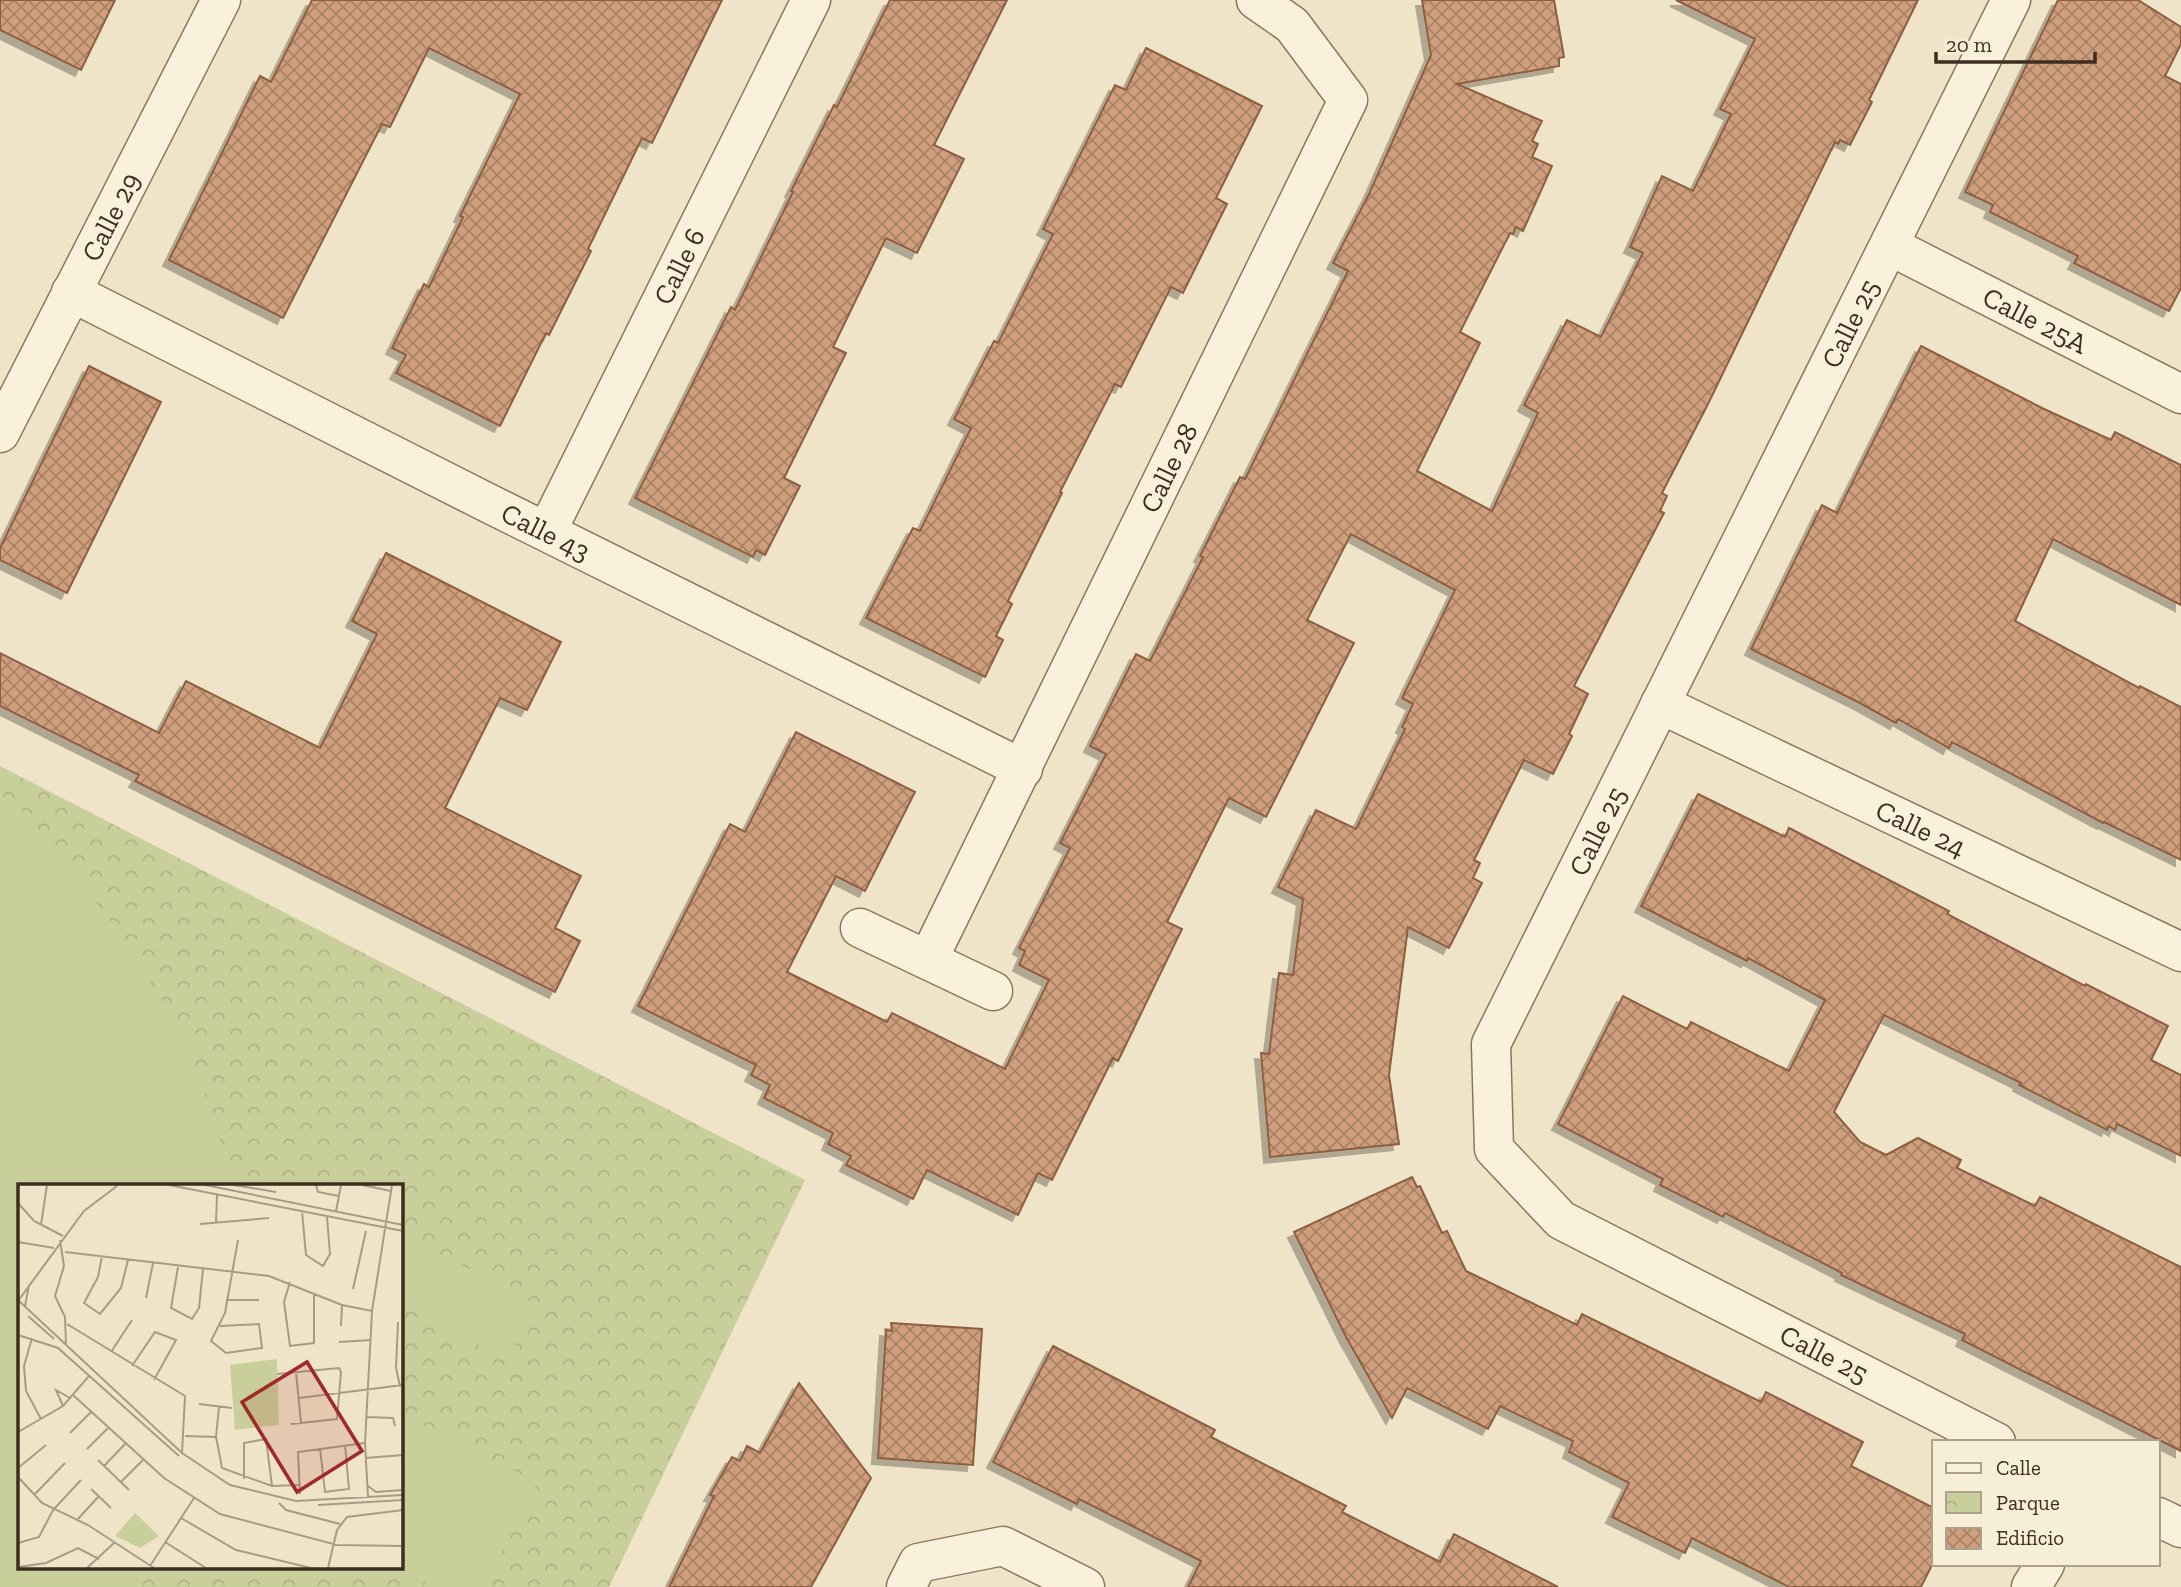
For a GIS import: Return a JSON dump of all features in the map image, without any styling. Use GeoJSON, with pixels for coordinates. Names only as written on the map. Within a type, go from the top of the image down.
{"type":"FeatureCollection","features":[{"type":"Feature","properties":{"kind":"street","name":"Calle 29"},"geometry":{"type":"LineString","coordinates":[[0,433],[221,0]]}},
{"type":"Feature","properties":{"kind":"street","name":"Calle 6"},"geometry":{"type":"LineString","coordinates":[[547,531],[811,0]]}},
{"type":"Feature","properties":{"kind":"street","name":"Calle 28"},"geometry":{"type":"LineString","coordinates":[[928,960],[1348,100],[1292,25],[1256,0]]}},
{"type":"Feature","properties":{"kind":"street","name":"Calle 25"},"geometry":{"type":"LineString","coordinates":[[1992,1440],[1561,1220],[1494,1149],[1491,1044],[2011,0]]}},
{"type":"Feature","properties":{"kind":"street","name":"Calle 25A"},"geometry":{"type":"LineString","coordinates":[[1890,246],[2181,394]]}},
{"type":"Feature","properties":{"kind":"street","name":"Calle 43"},"geometry":{"type":"LineString","coordinates":[[71,292],[1023,769]]}},
{"type":"Feature","properties":{"kind":"street","name":"Calle 24"},"geometry":{"type":"LineString","coordinates":[[1660,704],[2181,952]]}},
{"type":"Feature","properties":{"kind":"street"},"geometry":{"type":"LineString","coordinates":[[860,929],[993,991]]}},
{"type":"Feature","properties":{"kind":"street"},"geometry":{"type":"LineString","coordinates":[[2160,1518],[2181,1528]]}},
{"type":"Feature","properties":{"kind":"street"},"geometry":{"type":"LineString","coordinates":[[906,1587],[918,1563],[1003,1546],[1085,1587]]}},
{"type":"Feature","properties":{"kind":"street"},"geometry":{"type":"LineString","coordinates":[[2031,1587],[2044,1566]]}},
{"type":"Feature","properties":{"kind":"green space"},"geometry":{"type":"Polygon","coordinates":[[[0,766],[805,1180],[609,1587],[0,1587],[0,766]]]}},
{"type":"Feature","properties":{"kind":"green space"},"geometry":{"type":"Polygon","coordinates":[[[0,794],[27,815],[107,916],[187,1040],[219,1136],[228,1184],[18,1184],[18,1570],[140,1570],[129,1587],[0,1587],[0,794]]]}},
{"type":"Feature","properties":{"kind":"green space"},"geometry":{"type":"Polygon","coordinates":[[[402,1235],[536,1304],[506,1360],[402,1306],[402,1235]]]}},
{"type":"Feature","properties":{"kind":"green space"},"geometry":{"type":"Polygon","coordinates":[[[402,1415],[537,1483],[483,1587],[437,1587],[402,1570],[402,1415]]]}},
{"type":"Feature","properties":{"kind":"building"},"geometry":{"type":"Polygon","coordinates":[[[0,0],[115,0],[81,70],[0,30],[0,0]]]}},
{"type":"Feature","properties":{"kind":"building"},"geometry":{"type":"Polygon","coordinates":[[[312,0],[722,0],[652,143],[642,138],[588,249],[591,251],[500,426],[396,373],[406,355],[392,348],[424,284],[429,287],[463,217],[460,216],[520,94],[429,48],[390,127],[382,124],[283,318],[169,260],[260,76],[271,82],[312,0]]]}},
{"type":"Feature","properties":{"kind":"building"},"geometry":{"type":"Polygon","coordinates":[[[890,0],[1007,0],[934,145],[964,159],[917,253],[886,238],[833,347],[846,353],[784,478],[800,486],[765,555],[756,550],[753,557],[635,498],[731,307],[735,310],[834,105],[837,107],[890,0]]]}},
{"type":"Feature","properties":{"kind":"building"},"geometry":{"type":"Polygon","coordinates":[[[1422,0],[1554,0],[1564,57],[1559,58],[1559,66],[1457,84],[1542,121],[1532,141],[1538,144],[1532,157],[1552,166],[1523,231],[1516,227],[1513,234],[1510,233],[1460,332],[1480,343],[1417,471],[1492,511],[1538,413],[1524,405],[1567,320],[1601,337],[1643,253],[1630,247],[1662,176],[1693,191],[1731,114],[1720,109],[1755,39],[1676,0],[1918,0],[1850,145],[1840,140],[1838,144],[1835,142],[1662,493],[1667,496],[1660,511],[1664,513],[1574,686],[1588,694],[1569,734],[1572,736],[1553,774],[1524,760],[1474,860],[1480,863],[1473,878],[1482,883],[1449,948],[1408,927],[1389,1075],[1399,1144],[1270,1157],[1261,1053],[1269,1054],[1279,973],[1293,975],[1303,899],[1278,887],[1316,810],[1356,829],[1405,729],[1402,727],[1413,704],[1402,698],[1455,590],[1351,534],[1307,620],[1354,643],[1266,817],[1229,798],[1167,922],[1182,929],[1118,1061],[1113,1058],[1052,1180],[1038,1173],[1018,1215],[927,1170],[913,1199],[846,1165],[851,1156],[828,1144],[833,1133],[764,1098],[770,1085],[751,1075],[756,1065],[638,1006],[730,824],[745,832],[796,732],[915,792],[865,891],[836,876],[787,972],[887,1022],[892,1013],[1005,1069],[1049,980],[1019,965],[1025,951],[1019,948],[1070,848],[1060,843],[1106,754],[1090,746],[1136,654],[1150,661],[1240,477],[1245,479],[1348,271],[1333,263],[1369,194],[1431,55],[1422,0]]]}},
{"type":"Feature","properties":{"kind":"building"},"geometry":{"type":"Polygon","coordinates":[[[2058,0],[2138,0],[2181,27],[2181,44],[2165,76],[2181,84],[2181,288],[2169,311],[2074,263],[2078,256],[1990,212],[1993,205],[1965,192],[2058,0]]]}},
{"type":"Feature","properties":{"kind":"building"},"geometry":{"type":"Polygon","coordinates":[[[1146,48],[1262,106],[1216,198],[1227,204],[1183,293],[1171,287],[1121,387],[1115,384],[1060,492],[1062,493],[1008,601],[1012,604],[996,636],[1003,640],[985,677],[866,618],[913,528],[920,531],[971,428],[954,419],[994,341],[998,343],[1053,234],[1043,229],[1115,85],[1126,90],[1146,48]]]}},
{"type":"Feature","properties":{"kind":"building"},"geometry":{"type":"Polygon","coordinates":[[[1921,346],[2111,440],[2115,432],[2181,465],[2181,605],[2053,539],[2015,621],[2139,688],[2140,686],[2181,707],[2181,860],[2103,823],[1952,742],[1949,748],[1898,719],[1896,723],[1751,649],[1822,505],[1837,513],[1921,346]]]}},
{"type":"Feature","properties":{"kind":"building"},"geometry":{"type":"Polygon","coordinates":[[[89,366],[161,402],[67,593],[0,560],[0,548],[89,366]]]}},
{"type":"Feature","properties":{"kind":"building"},"geometry":{"type":"Polygon","coordinates":[[[386,553],[561,642],[527,710],[500,698],[445,808],[581,876],[555,928],[580,941],[555,992],[135,781],[139,775],[0,706],[0,653],[159,733],[186,681],[320,748],[377,634],[352,621],[386,553]]]}},
{"type":"Feature","properties":{"kind":"building"},"geometry":{"type":"Polygon","coordinates":[[[1698,794],[1785,837],[1789,828],[1949,911],[1947,914],[2168,1026],[2151,1060],[2181,1075],[2181,1156],[2117,1124],[2115,1130],[2109,1126],[2107,1130],[2019,1085],[2021,1083],[1884,1015],[1834,1112],[1860,1142],[1886,1155],[1918,1138],[1961,1160],[1957,1168],[2035,1206],[2040,1197],[2181,1267],[2181,1451],[1962,1340],[1965,1334],[1841,1275],[1842,1273],[1725,1213],[1723,1217],[1660,1185],[1663,1179],[1558,1124],[1623,996],[1687,1029],[1691,1022],[1789,1071],[1825,1000],[1748,958],[1747,961],[1641,906],[1698,794]]]}},
{"type":"Feature","properties":{"kind":"building"},"geometry":{"type":"Polygon","coordinates":[[[1412,1177],[1417,1187],[1420,1186],[1442,1233],[1447,1231],[1466,1271],[1577,1325],[1582,1314],[1761,1402],[1766,1392],[1863,1442],[1851,1466],[1932,1507],[1932,1565],[1921,1587],[1789,1587],[1692,1538],[1685,1553],[1612,1517],[1629,1483],[1569,1452],[1573,1441],[1500,1406],[1488,1429],[1407,1388],[1392,1418],[1346,1337],[1294,1232],[1412,1177]]]}},
{"type":"Feature","properties":{"kind":"building"},"geometry":{"type":"Polygon","coordinates":[[[891,1323],[982,1329],[973,1465],[878,1458],[886,1330],[892,1331],[891,1323]]]}},
{"type":"Feature","properties":{"kind":"building"},"geometry":{"type":"Polygon","coordinates":[[[1053,1346],[1215,1430],[1211,1437],[1346,1506],[1342,1512],[1440,1562],[1454,1534],[1558,1587],[1188,1587],[1201,1561],[1079,1499],[1077,1504],[993,1462],[1053,1346]]]}},
{"type":"Feature","properties":{"kind":"building"},"geometry":{"type":"Polygon","coordinates":[[[799,1383],[871,1478],[811,1587],[669,1587],[714,1496],[710,1495],[732,1457],[740,1461],[747,1446],[760,1453],[799,1383]]]}}]}
